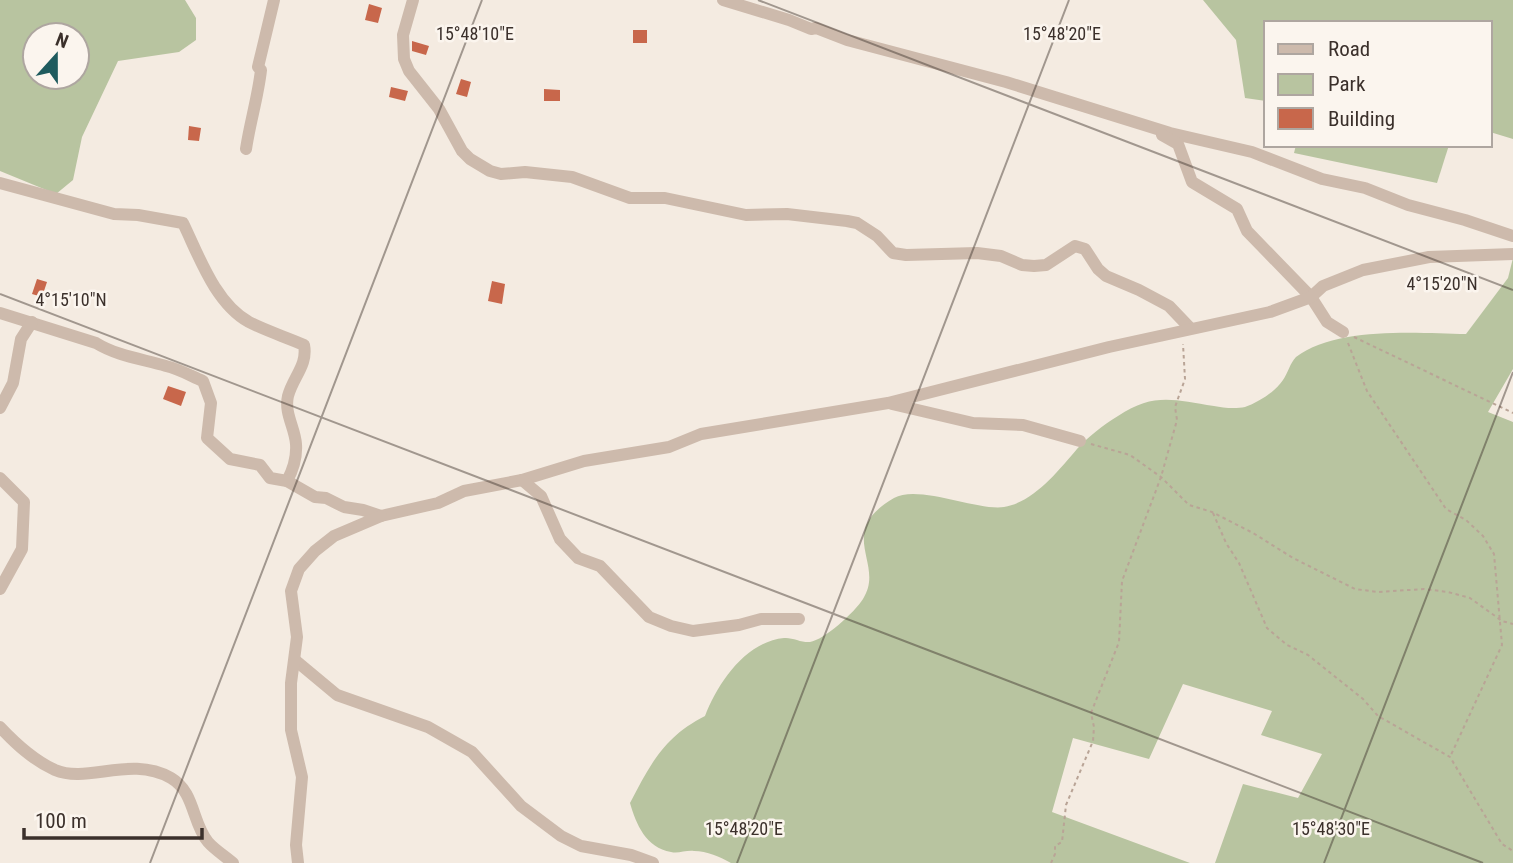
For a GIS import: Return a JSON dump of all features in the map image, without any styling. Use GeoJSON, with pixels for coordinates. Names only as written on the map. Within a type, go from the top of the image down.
{"type":"FeatureCollection","features":[{"type":"Feature","properties":{"kind":"street"},"geometry":{"type":"LineString","coordinates":[[246,149],[252,111],[258,99],[261,70],[258,66],[274,0]]}},
{"type":"Feature","properties":{"kind":"street"},"geometry":{"type":"LineString","coordinates":[[414,0],[403,35],[404,59],[409,71],[439,109],[462,151],[490,171],[501,174],[524,172],[560,178],[572,177],[630,198],[666,198],[746,215],[787,214],[858,223],[877,236],[893,253],[906,256],[977,253],[1034,266],[1045,265],[1074,246],[1085,249],[1106,276],[1169,306],[1190,328]]}},
{"type":"Feature","properties":{"kind":"street"},"geometry":{"type":"LineString","coordinates":[[723,0],[847,40],[1006,82],[1158,129],[1252,152],[1322,179],[1365,188],[1408,205],[1513,236]]}},
{"type":"Feature","properties":{"kind":"street"},"geometry":{"type":"LineString","coordinates":[[1158,129],[1160,134],[1178,144],[1192,182],[1237,209],[1247,231],[1311,297],[1327,322],[1343,332]]}},
{"type":"Feature","properties":{"kind":"street"},"geometry":{"type":"LineString","coordinates":[[0,183],[114,214],[138,215],[183,223],[214,286],[229,305],[247,321],[304,345],[306,355],[288,398],[289,421],[296,443],[294,467],[287,481]]}},
{"type":"Feature","properties":{"kind":"street"},"geometry":{"type":"LineString","coordinates":[[298,863],[296,845],[302,777],[290,730],[290,683],[297,637],[291,590],[299,569],[315,551],[334,536],[381,516],[438,503],[464,491],[522,480],[584,461],[669,447],[701,434],[888,403],[1190,328],[1270,312],[1311,297],[1323,286],[1363,270],[1429,257],[1513,254]]}},
{"type":"Feature","properties":{"kind":"street"},"geometry":{"type":"LineString","coordinates":[[0,313],[96,343],[104,349],[131,358],[170,367],[203,381],[211,403],[207,438],[230,459],[260,465],[270,478],[287,481],[316,497],[381,516]]}},
{"type":"Feature","properties":{"kind":"street"},"geometry":{"type":"LineString","coordinates":[[0,408],[13,383],[21,339],[32,322]]}},
{"type":"Feature","properties":{"kind":"street"},"geometry":{"type":"LineString","coordinates":[[888,403],[973,423],[1041,428],[1080,440]]}},
{"type":"Feature","properties":{"kind":"street"},"geometry":{"type":"LineString","coordinates":[[0,478],[24,502],[22,549],[0,590]]}},
{"type":"Feature","properties":{"kind":"street"},"geometry":{"type":"LineString","coordinates":[[522,480],[541,496],[560,540],[578,558],[600,566],[649,617],[693,631],[761,619],[799,619]]}},
{"type":"Feature","properties":{"kind":"street"},"geometry":{"type":"LineString","coordinates":[[295,660],[337,695],[428,727],[472,752],[521,806],[561,836],[580,846],[631,855],[653,863]]}},
{"type":"Feature","properties":{"kind":"street"},"geometry":{"type":"LineString","coordinates":[[0,727],[17,747],[56,771],[79,773],[128,768],[152,770],[173,779],[189,797],[207,841],[233,863]]}},
{"type":"Feature","properties":{"kind":"path"},"geometry":{"type":"LineString","coordinates":[[1051,863],[1055,846],[1062,842],[1066,804],[1093,741],[1091,713],[1119,642],[1122,581],[1161,477],[1177,420],[1175,407],[1185,379],[1182,345],[1188,340],[1190,328]]}},
{"type":"Feature","properties":{"kind":"path"},"geometry":{"type":"LineString","coordinates":[[1343,332],[1513,413]]}},
{"type":"Feature","properties":{"kind":"path"},"geometry":{"type":"LineString","coordinates":[[1343,332],[1367,391],[1446,509],[1466,520],[1483,536],[1494,554],[1502,621],[1502,645],[1450,757]]}},
{"type":"Feature","properties":{"kind":"path"},"geometry":{"type":"LineString","coordinates":[[1080,440],[1130,455],[1161,477],[1189,505],[1212,512],[1355,589],[1378,592],[1424,589],[1448,592],[1470,598],[1502,621],[1513,624]]}},
{"type":"Feature","properties":{"kind":"path"},"geometry":{"type":"LineString","coordinates":[[1212,512],[1226,543],[1239,563],[1267,628],[1287,645],[1308,655],[1363,699],[1378,716],[1450,757],[1502,844],[1513,851]]}},
{"type":"Feature","properties":{"kind":"green space"},"geometry":{"type":"Polygon","coordinates":[[[0,0],[185,0],[196,18],[196,40],[179,52],[118,61],[82,137],[73,180],[56,194],[0,171],[0,0]]]}},
{"type":"Feature","properties":{"kind":"green space"},"geometry":{"type":"Polygon","coordinates":[[[1203,0],[1513,0],[1513,139],[1492,133],[1492,21],[1264,21],[1264,101],[1245,98],[1236,40],[1203,0]]]}},
{"type":"Feature","properties":{"kind":"green space"},"geometry":{"type":"Polygon","coordinates":[[[1296,147],[1448,147],[1437,183],[1294,153],[1296,147]]]}},
{"type":"Feature","properties":{"kind":"green space"},"geometry":{"type":"Polygon","coordinates":[[[1513,258],[1513,369],[1488,412],[1513,422],[1513,863],[1215,863],[1243,784],[1298,798],[1322,754],[1261,735],[1272,711],[1183,684],[1149,759],[1073,738],[1052,812],[1190,863],[731,863],[704,852],[662,850],[643,834],[630,803],[660,752],[679,733],[705,716],[717,690],[735,666],[757,647],[770,641],[787,638],[807,642],[816,640],[839,625],[863,599],[869,573],[864,536],[867,523],[876,511],[894,498],[918,494],[993,507],[1015,504],[1045,484],[1096,431],[1143,403],[1164,400],[1225,408],[1245,407],[1276,389],[1296,357],[1333,340],[1378,334],[1466,334],[1508,278],[1513,258]]]}},
{"type":"Feature","properties":{"kind":"building"},"geometry":{"type":"Polygon","coordinates":[[[369,4],[382,8],[378,23],[365,20],[369,4]]]}},
{"type":"Feature","properties":{"kind":"building"},"geometry":{"type":"Polygon","coordinates":[[[633,30],[647,30],[647,43],[633,43],[633,30]]]}},
{"type":"Feature","properties":{"kind":"building"},"geometry":{"type":"Polygon","coordinates":[[[412,41],[429,46],[426,55],[412,51],[412,41]]]}},
{"type":"Feature","properties":{"kind":"building"},"geometry":{"type":"Polygon","coordinates":[[[461,79],[471,82],[467,97],[456,94],[461,79]]]}},
{"type":"Feature","properties":{"kind":"building"},"geometry":{"type":"Polygon","coordinates":[[[391,87],[408,91],[405,101],[389,97],[391,87]]]}},
{"type":"Feature","properties":{"kind":"building"},"geometry":{"type":"Polygon","coordinates":[[[544,89],[560,90],[560,101],[544,101],[544,89]]]}},
{"type":"Feature","properties":{"kind":"building"},"geometry":{"type":"Polygon","coordinates":[[[189,126],[201,128],[199,141],[188,140],[189,126]]]}},
{"type":"Feature","properties":{"kind":"building"},"geometry":{"type":"Polygon","coordinates":[[[37,279],[47,282],[42,297],[32,294],[37,279]]]}},
{"type":"Feature","properties":{"kind":"building"},"geometry":{"type":"Polygon","coordinates":[[[492,281],[505,284],[502,304],[488,301],[492,281]]]}},
{"type":"Feature","properties":{"kind":"building"},"geometry":{"type":"Polygon","coordinates":[[[168,386],[186,392],[181,406],[163,399],[168,386]]]}}]}
